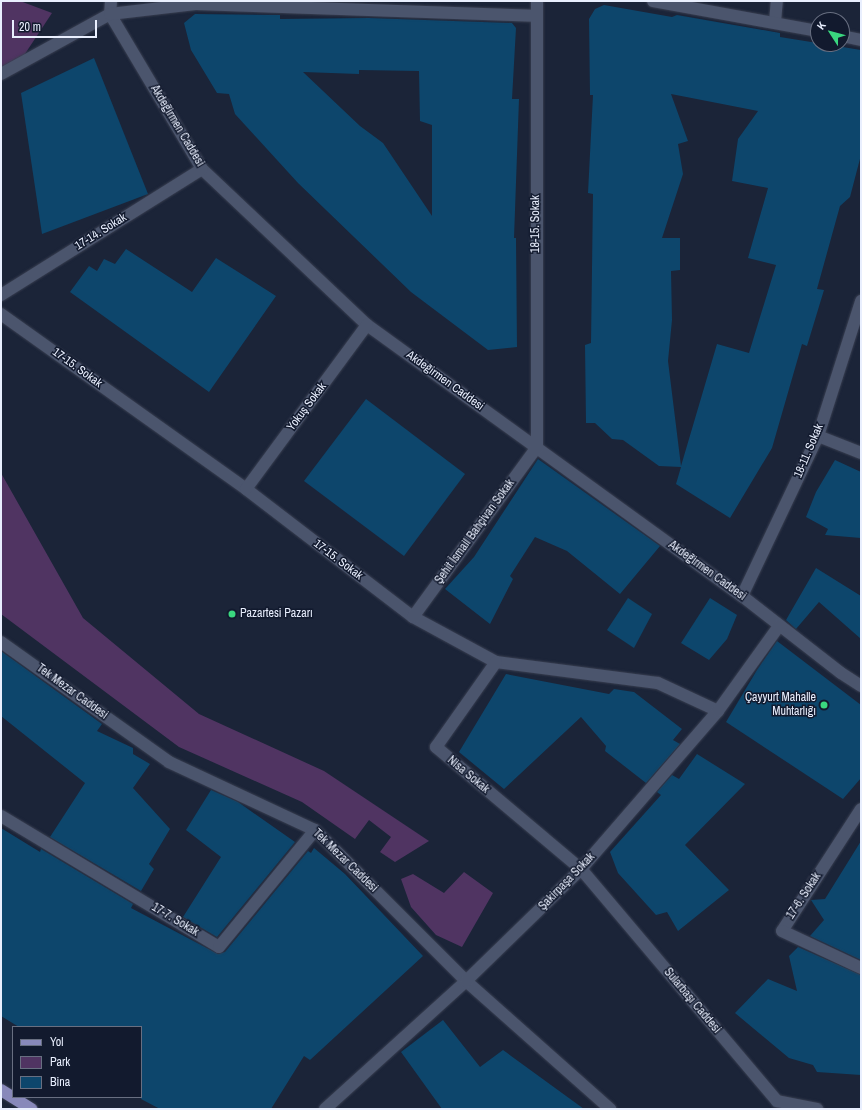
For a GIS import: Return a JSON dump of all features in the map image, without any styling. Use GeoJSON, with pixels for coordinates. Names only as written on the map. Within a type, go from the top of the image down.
{"type":"FeatureCollection","features":[{"type":"Feature","properties":{"kind":"main road"},"geometry":{"type":"LineString","coordinates":[[1,1090],[12,1097]]}},
{"type":"Feature","properties":{"kind":"main road"},"geometry":{"type":"LineString","coordinates":[[14,1098],[32,1109]]}},
{"type":"Feature","properties":{"kind":"street"},"geometry":{"type":"LineString","coordinates":[[110,14],[111,1]]}},
{"type":"Feature","properties":{"kind":"street","name":"18-15. Sokak"},"geometry":{"type":"LineString","coordinates":[[537,1],[535,16],[537,447]]}},
{"type":"Feature","properties":{"kind":"street"},"geometry":{"type":"LineString","coordinates":[[653,1],[681,4],[810,29]]}},
{"type":"Feature","properties":{"kind":"street"},"geometry":{"type":"LineString","coordinates":[[775,22],[777,1]]}},
{"type":"Feature","properties":{"kind":"street"},"geometry":{"type":"LineString","coordinates":[[1,74],[110,14],[195,4],[535,16]]}},
{"type":"Feature","properties":{"kind":"street","name":"Akdeğirmen Caddesi"},"geometry":{"type":"LineString","coordinates":[[110,14],[202,169],[368,325],[742,596],[779,626],[861,686]]}},
{"type":"Feature","properties":{"kind":"street"},"geometry":{"type":"LineString","coordinates":[[850,38],[861,40]]}},
{"type":"Feature","properties":{"kind":"street","name":"17-14. Sokak"},"geometry":{"type":"LineString","coordinates":[[1,295],[202,169]]}},
{"type":"Feature","properties":{"kind":"street","name":"18-11. Sokak"},"geometry":{"type":"LineString","coordinates":[[742,596],[818,436],[861,301]]}},
{"type":"Feature","properties":{"kind":"street","name":"17-15. Sokak"},"geometry":{"type":"LineString","coordinates":[[1,314],[246,489],[413,617],[496,662],[658,683],[718,711]]}},
{"type":"Feature","properties":{"kind":"street","name":"Yokuş Sokak"},"geometry":{"type":"LineString","coordinates":[[246,489],[368,325]]}},
{"type":"Feature","properties":{"kind":"street"},"geometry":{"type":"LineString","coordinates":[[818,436],[861,453]]}},
{"type":"Feature","properties":{"kind":"street","name":"Şehit İsmail Bahçivan Sokak"},"geometry":{"type":"LineString","coordinates":[[413,617],[537,447]]}},
{"type":"Feature","properties":{"kind":"street","name":"Şakirpaşa Sokak"},"geometry":{"type":"LineString","coordinates":[[324,1109],[466,981],[581,869],[718,711],[779,626]]}},
{"type":"Feature","properties":{"kind":"street","name":"Tek Mezar Caddesi"},"geometry":{"type":"LineString","coordinates":[[1,642],[168,762],[315,830],[466,981],[610,1109]]}},
{"type":"Feature","properties":{"kind":"street","name":"Nisa Sokak"},"geometry":{"type":"LineString","coordinates":[[496,662],[436,747],[581,869]]}},
{"type":"Feature","properties":{"kind":"street","name":"17-6. Sokak"},"geometry":{"type":"LineString","coordinates":[[861,809],[782,931],[861,968]]}},
{"type":"Feature","properties":{"kind":"street","name":"17-7. Sokak"},"geometry":{"type":"LineString","coordinates":[[1,816],[218,947],[315,830]]}},
{"type":"Feature","properties":{"kind":"street","name":"Sularbaşı Caddesi"},"geometry":{"type":"LineString","coordinates":[[581,869],[777,1101],[817,1109]]}},
{"type":"Feature","properties":{"kind":"green space"},"geometry":{"type":"Polygon","coordinates":[[[1,1],[20,1],[52,13],[13,72],[1,75],[1,1]]]}},
{"type":"Feature","properties":{"kind":"green space"},"geometry":{"type":"Polygon","coordinates":[[[1,473],[83,618],[199,714],[324,771],[429,841],[395,862],[380,852],[391,837],[369,820],[355,839],[302,802],[179,747],[1,614],[1,473]]]}},
{"type":"Feature","properties":{"kind":"green space"},"geometry":{"type":"Polygon","coordinates":[[[464,872],[493,893],[462,947],[436,935],[411,907],[401,879],[413,874],[444,893],[464,872]]]}},
{"type":"Feature","properties":{"kind":"building"},"geometry":{"type":"Polygon","coordinates":[[[604,5],[672,17],[677,15],[780,33],[780,37],[810,42],[810,52],[850,52],[850,48],[861,50],[861,155],[850,197],[840,206],[817,289],[824,290],[807,346],[802,344],[772,448],[730,518],[676,484],[681,467],[659,466],[623,440],[612,439],[595,423],[586,423],[585,345],[591,343],[593,194],[588,193],[593,95],[590,95],[589,19],[595,9],[604,5]],[[671,94],[688,141],[678,144],[683,174],[662,238],[680,238],[680,270],[671,271],[672,320],[668,361],[681,466],[717,344],[749,353],[776,265],[748,258],[768,188],[732,181],[738,139],[758,111],[671,94]]]}},
{"type":"Feature","properties":{"kind":"building"},"geometry":{"type":"Polygon","coordinates":[[[195,14],[280,15],[280,19],[369,18],[512,23],[516,28],[512,99],[519,99],[514,238],[516,238],[517,347],[488,350],[411,292],[298,183],[235,114],[229,94],[217,93],[191,50],[184,23],[195,14]],[[359,70],[359,74],[303,72],[360,126],[383,143],[432,216],[432,125],[420,121],[419,71],[359,70]]]}},
{"type":"Feature","properties":{"kind":"building"},"geometry":{"type":"Polygon","coordinates":[[[94,58],[148,194],[42,234],[21,93],[94,58]]]}},
{"type":"Feature","properties":{"kind":"building"},"geometry":{"type":"Polygon","coordinates":[[[126,249],[192,292],[216,258],[276,296],[209,392],[70,292],[89,266],[97,271],[104,259],[115,264],[126,249]]]}},
{"type":"Feature","properties":{"kind":"building"},"geometry":{"type":"Polygon","coordinates":[[[366,399],[465,474],[404,556],[304,481],[366,399]]]}},
{"type":"Feature","properties":{"kind":"building"},"geometry":{"type":"Polygon","coordinates":[[[538,459],[660,546],[620,594],[567,551],[535,537],[510,576],[513,579],[490,624],[445,589],[474,557],[538,459]]]}},
{"type":"Feature","properties":{"kind":"building"},"geometry":{"type":"Polygon","coordinates":[[[835,460],[861,472],[861,538],[825,535],[828,529],[806,517],[816,492],[835,460]]]}},
{"type":"Feature","properties":{"kind":"building"},"geometry":{"type":"Polygon","coordinates":[[[816,568],[861,596],[861,639],[819,602],[796,629],[786,620],[816,568]]]}},
{"type":"Feature","properties":{"kind":"building"},"geometry":{"type":"Polygon","coordinates":[[[628,598],[652,614],[634,648],[607,630],[628,598]]]}},
{"type":"Feature","properties":{"kind":"building"},"geometry":{"type":"Polygon","coordinates":[[[710,598],[737,615],[727,639],[709,660],[681,643],[710,598]]]}},
{"type":"Feature","properties":{"kind":"building"},"geometry":{"type":"Polygon","coordinates":[[[777,641],[861,705],[861,778],[843,799],[726,722],[757,670],[777,641]]]}},
{"type":"Feature","properties":{"kind":"building"},"geometry":{"type":"Polygon","coordinates":[[[1,651],[102,724],[97,731],[133,748],[133,754],[150,764],[133,788],[170,829],[149,864],[154,869],[141,891],[50,837],[85,783],[1,716],[1,651]]]}},
{"type":"Feature","properties":{"kind":"building"},"geometry":{"type":"Polygon","coordinates":[[[506,674],[609,694],[614,689],[634,692],[682,729],[673,740],[680,744],[646,783],[605,751],[606,746],[581,717],[504,789],[459,752],[506,674]]]}},
{"type":"Feature","properties":{"kind":"building"},"geometry":{"type":"Polygon","coordinates":[[[697,754],[745,784],[685,845],[729,890],[678,931],[667,912],[656,915],[618,873],[610,852],[661,795],[657,792],[672,775],[679,779],[697,754]]]}},
{"type":"Feature","properties":{"kind":"building"},"geometry":{"type":"Polygon","coordinates":[[[211,790],[238,802],[295,842],[217,937],[183,917],[221,857],[186,830],[211,790]]]}},
{"type":"Feature","properties":{"kind":"building"},"geometry":{"type":"Polygon","coordinates":[[[1,828],[40,852],[41,849],[133,904],[131,908],[218,954],[225,952],[308,851],[311,853],[314,848],[345,874],[423,956],[310,1060],[304,1056],[271,1109],[160,1109],[141,1099],[142,1026],[17,1026],[1,1016],[1,828]]]}},
{"type":"Feature","properties":{"kind":"building"},"geometry":{"type":"Polygon","coordinates":[[[861,841],[861,960],[810,936],[824,920],[811,900],[825,899],[861,841]]]}},
{"type":"Feature","properties":{"kind":"building"},"geometry":{"type":"Polygon","coordinates":[[[798,947],[861,975],[861,1075],[817,1072],[813,1065],[789,1058],[735,1013],[768,979],[797,991],[789,956],[798,947]]]}},
{"type":"Feature","properties":{"kind":"building"},"geometry":{"type":"Polygon","coordinates":[[[443,1020],[480,1067],[503,1050],[584,1109],[442,1109],[401,1052],[443,1020]]]}},
{"type":"Feature","properties":{"kind":"place","name":"Pazartesi Pazarı"},"geometry":{"type":"Point","coordinates":[232,614]}},
{"type":"Feature","properties":{"kind":"place","name":"Çayyurt Mahalle Muhtarlığı"},"geometry":{"type":"Point","coordinates":[824,705]}}]}
